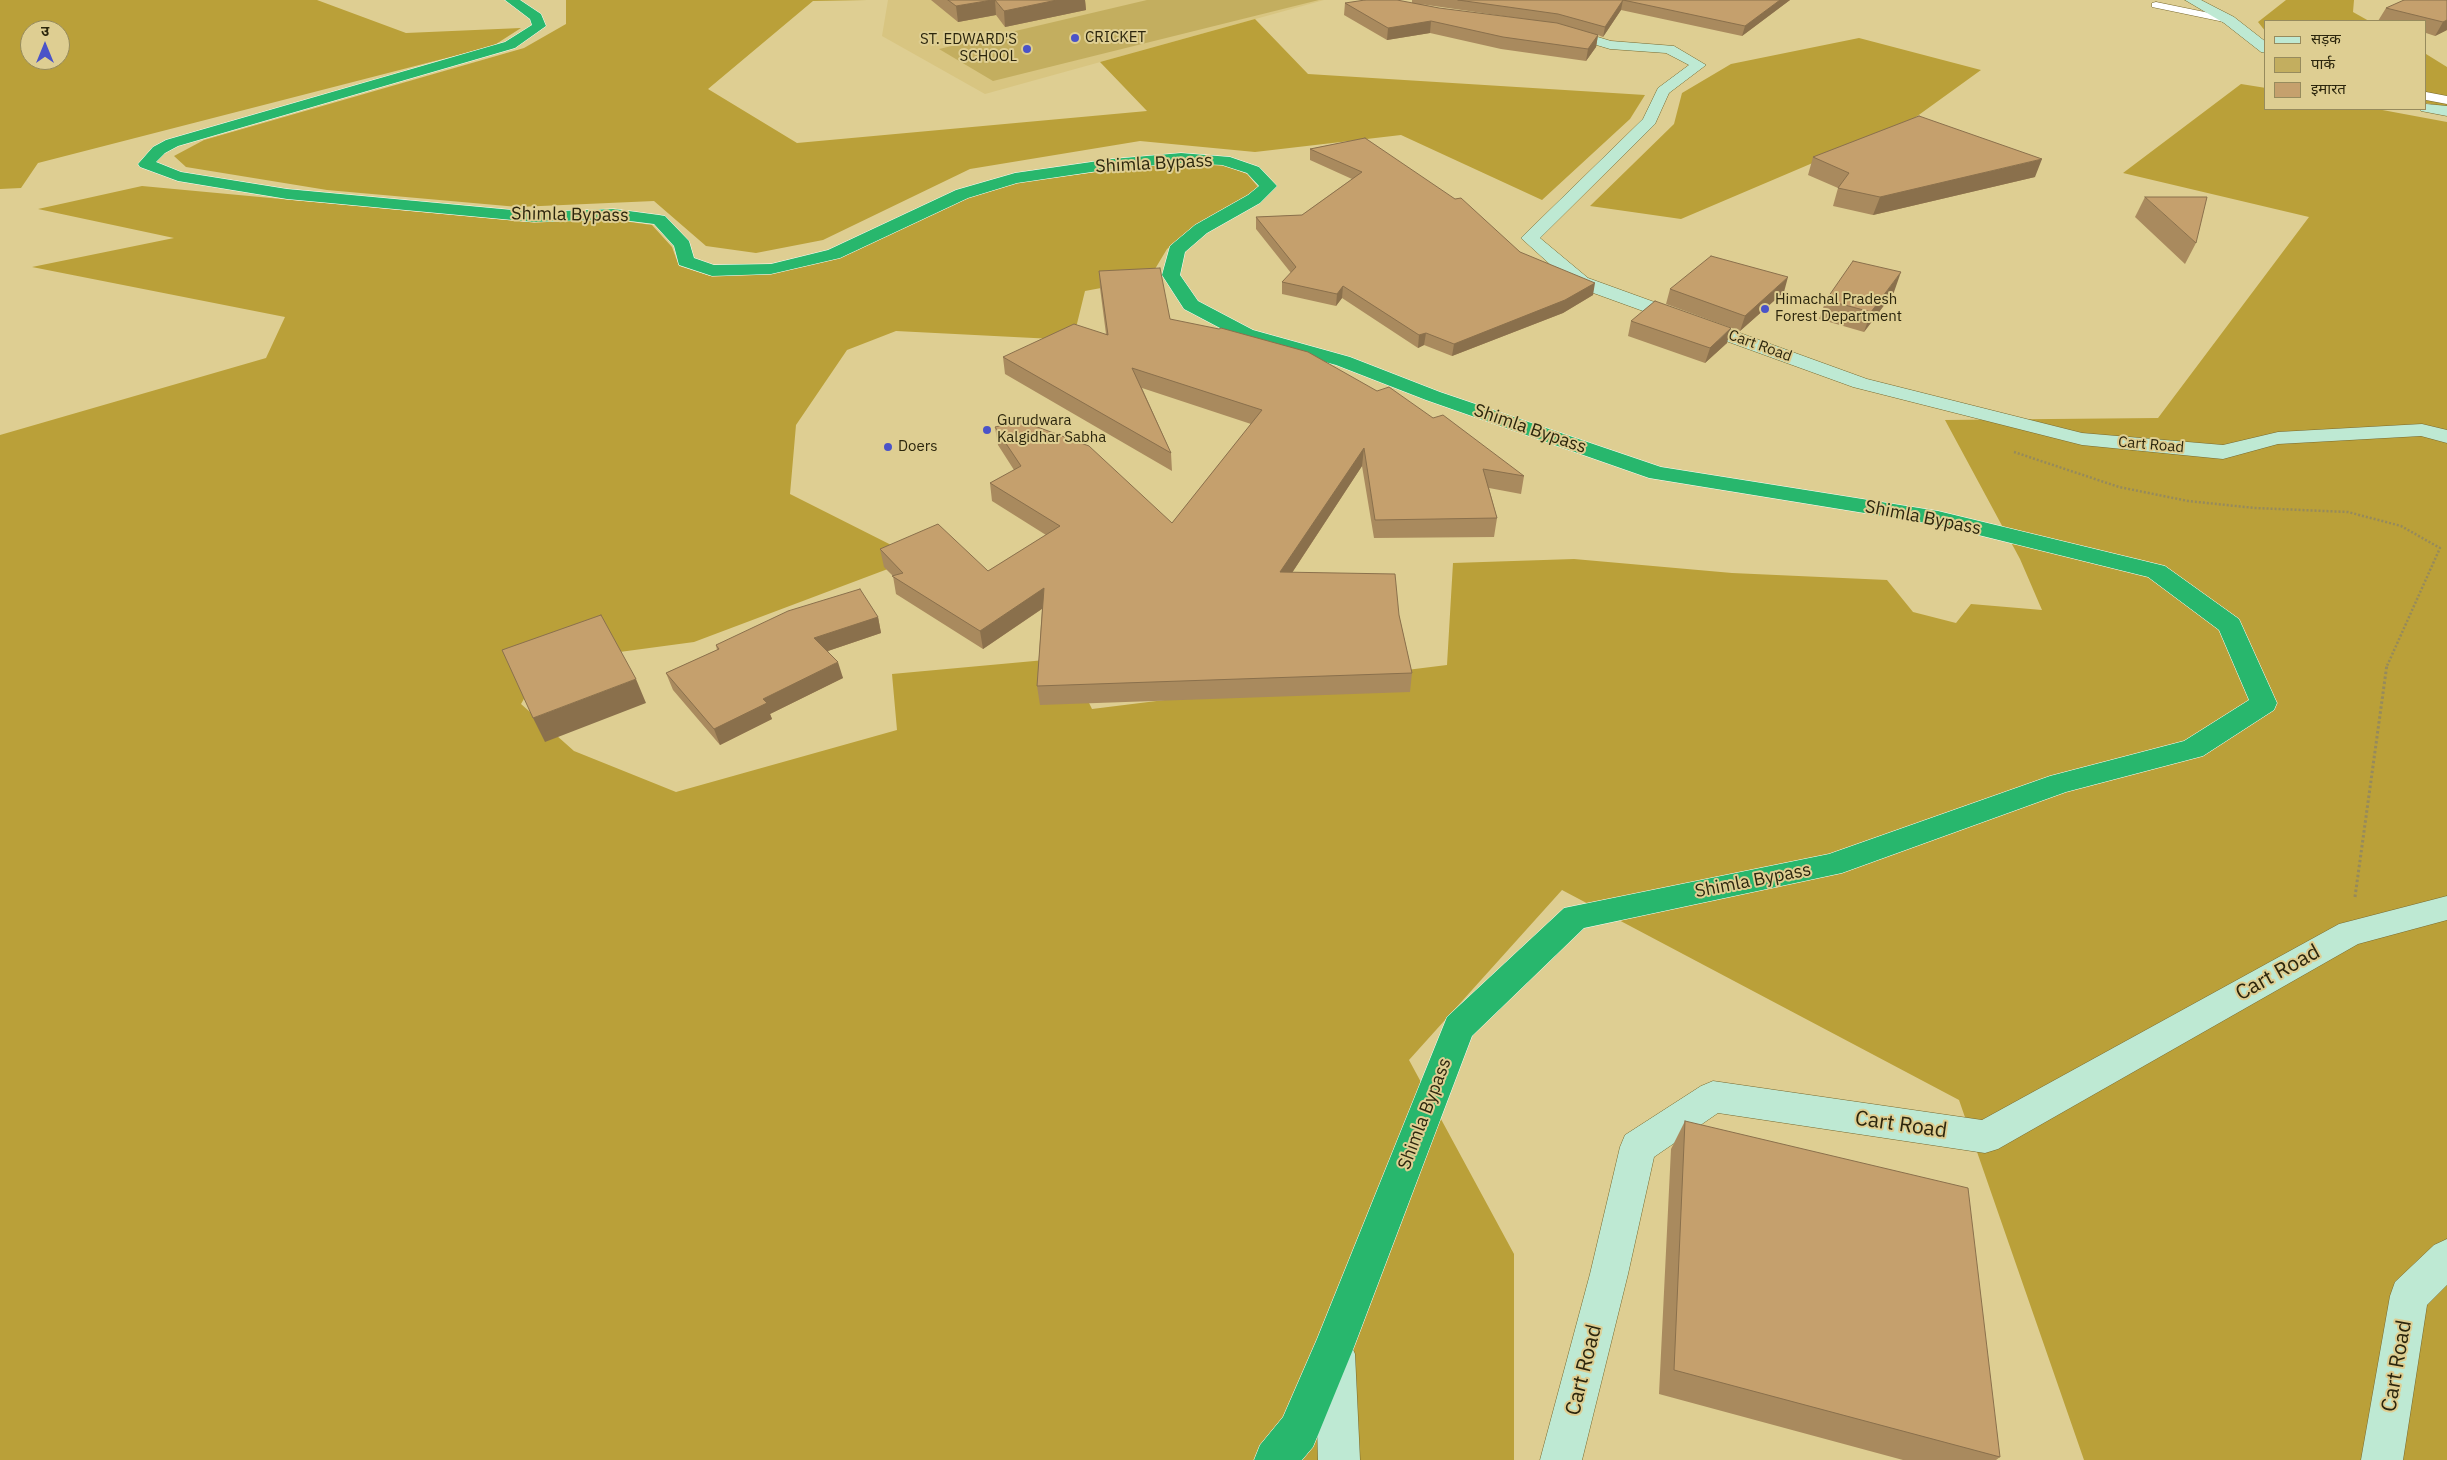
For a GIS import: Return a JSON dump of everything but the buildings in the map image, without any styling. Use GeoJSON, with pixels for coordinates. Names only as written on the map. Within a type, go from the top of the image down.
{"type":"FeatureCollection","features":[{"type":"Feature","properties":{"kind":"highway","name":"Shimla Bypass"},"geometry":{"type":"LineString","coordinates":[[511,0],[536,17],[539,26],[510,45],[172,143],[159,150],[146,164],[178,176],[287,194],[534,217],[614,214],[659,220],[683,245],[685,261],[712,271],[771,269],[834,254],[962,194],[1015,178],[1112,164],[1181,158],[1224,160],[1253,170],[1269,186],[1254,199],[1201,229],[1176,250],[1171,275],[1190,305],[1246,334],[1343,361],[1432,396],[1657,473],[1938,518],[2156,571],[2230,625],[2264,703],[2193,749],[2060,783],[1831,865],[1575,917],[1459,1027],[1334,1347],[1298,1432],[1275,1460]]}},
{"type":"Feature","properties":{"kind":"main road"},"geometry":{"type":"LineString","coordinates":[[2191,0],[2229,20],[2264,47]]}},
{"type":"Feature","properties":{"kind":"main road","name":"Cart Road"},"geometry":{"type":"LineString","coordinates":[[1540,27],[1556,29],[1610,46],[1668,49],[1699,66],[1663,90],[1650,121],[1530,238],[1581,282],[1860,383],[2082,439],[2223,452],[2278,438],[2422,430],[2447,437]]}},
{"type":"Feature","properties":{"kind":"main road"},"geometry":{"type":"LineString","coordinates":[[2427,108],[2447,111]]}},
{"type":"Feature","properties":{"kind":"main road","name":"Cart Road"},"geometry":{"type":"LineString","coordinates":[[1561,1460],[1609,1274],[1638,1147],[1713,1097],[1985,1137],[2350,933],[2447,908]]}},
{"type":"Feature","properties":{"kind":"main road","name":"Cart Road"},"geometry":{"type":"LineString","coordinates":[[2382,1460],[2409,1296],[2447,1258]]}},
{"type":"Feature","properties":{"kind":"main road"},"geometry":{"type":"LineString","coordinates":[[1334,1347],[1339,1460]]}},
{"type":"Feature","properties":{"kind":"street"},"geometry":{"type":"LineString","coordinates":[[2427,96],[2447,100]]}},
{"type":"Feature","properties":{"kind":"lane"},"geometry":{"type":"LineString","coordinates":[[2156,6],[2229,20]]}},
{"type":"Feature","properties":{"kind":"path"},"geometry":{"type":"LineString","coordinates":[[2011,451],[2119,487],[2188,501],[2255,508],[2348,512],[2401,526],[2440,548],[2387,662],[2350,933]]}},
{"type":"Feature","properties":{"kind":"shaded area"},"geometry":{"type":"Polygon","coordinates":[[[0,0],[317,0],[406,33],[521,28],[493,46],[38,163],[21,188],[0,189],[0,0]]]}},
{"type":"Feature","properties":{"kind":"shaded area"},"geometry":{"type":"Polygon","coordinates":[[[566,0],[867,0],[813,1],[708,89],[797,143],[1147,111],[1100,62],[1255,19],[1308,74],[1645,95],[1630,119],[1542,200],[1401,135],[1255,152],[1140,141],[970,169],[823,240],[756,253],[706,246],[654,201],[518,207],[327,190],[186,167],[174,156],[204,140],[524,48],[566,24],[566,0]]]}},
{"type":"Feature","properties":{"kind":"shaded area","name":"ST. EDWARD'S SCHOOL"},"geometry":{"type":"Polygon","coordinates":[[[888,0],[1324,0],[985,94],[882,36],[888,0]]]}},
{"type":"Feature","properties":{"kind":"shaded area"},"geometry":{"type":"Polygon","coordinates":[[[2286,0],[2354,0],[2353,12],[2367,20],[2264,20],[2264,30],[2258,22],[2286,0]]]}},
{"type":"Feature","properties":{"kind":"shaded area"},"geometry":{"type":"Polygon","coordinates":[[[1859,38],[1981,70],[1909,122],[1681,219],[1590,206],[1674,124],[1682,93],[1731,64],[1859,38]]]}},
{"type":"Feature","properties":{"kind":"shaded area"},"geometry":{"type":"Polygon","coordinates":[[[2427,55],[2447,67],[2447,107],[2427,103],[2427,55]]]}},
{"type":"Feature","properties":{"kind":"shaded area"},"geometry":{"type":"Polygon","coordinates":[[[2241,84],[2264,88],[2264,110],[2382,110],[2447,122],[2447,1460],[2084,1460],[1959,1100],[1562,890],[1409,1060],[1514,1254],[1514,1460],[0,1460],[0,435],[266,358],[285,317],[32,267],[174,238],[38,209],[142,186],[528,222],[608,219],[652,225],[672,247],[679,266],[710,276],[773,273],[842,256],[970,196],[1019,182],[1183,161],[1224,165],[1247,174],[1258,187],[1247,196],[1192,228],[1167,249],[1149,279],[1085,291],[1073,340],[896,331],[847,350],[796,425],[790,494],[917,558],[694,642],[545,662],[521,704],[574,751],[676,792],[897,730],[892,674],[1067,658],[1092,709],[1447,665],[1453,563],[1574,559],[1732,573],[1887,580],[1913,612],[1956,623],[1971,604],[2042,610],[2020,559],[1945,420],[2158,418],[2309,217],[2123,173],[2241,84]]]}},
{"type":"Feature","properties":{"kind":"green space","name":"CRICKET"},"geometry":{"type":"Polygon","coordinates":[[[1147,0],[1319,0],[993,81],[939,49],[1147,0]]]}},
{"type":"Feature","properties":{"kind":"place","name":"CRICKET"},"geometry":{"type":"Point","coordinates":[1075,38]}},
{"type":"Feature","properties":{"kind":"place","name":"ST. EDWARD'S SCHOOL"},"geometry":{"type":"Point","coordinates":[1027,49]}},
{"type":"Feature","properties":{"kind":"place","name":"Himachal Pradesh Forest Department"},"geometry":{"type":"Point","coordinates":[1765,309]}},
{"type":"Feature","properties":{"kind":"place","name":"Gurudwara Kalgidhar Sabha"},"geometry":{"type":"Point","coordinates":[987,430]}},
{"type":"Feature","properties":{"kind":"place","name":"Doers"},"geometry":{"type":"Point","coordinates":[888,447]}}]}
